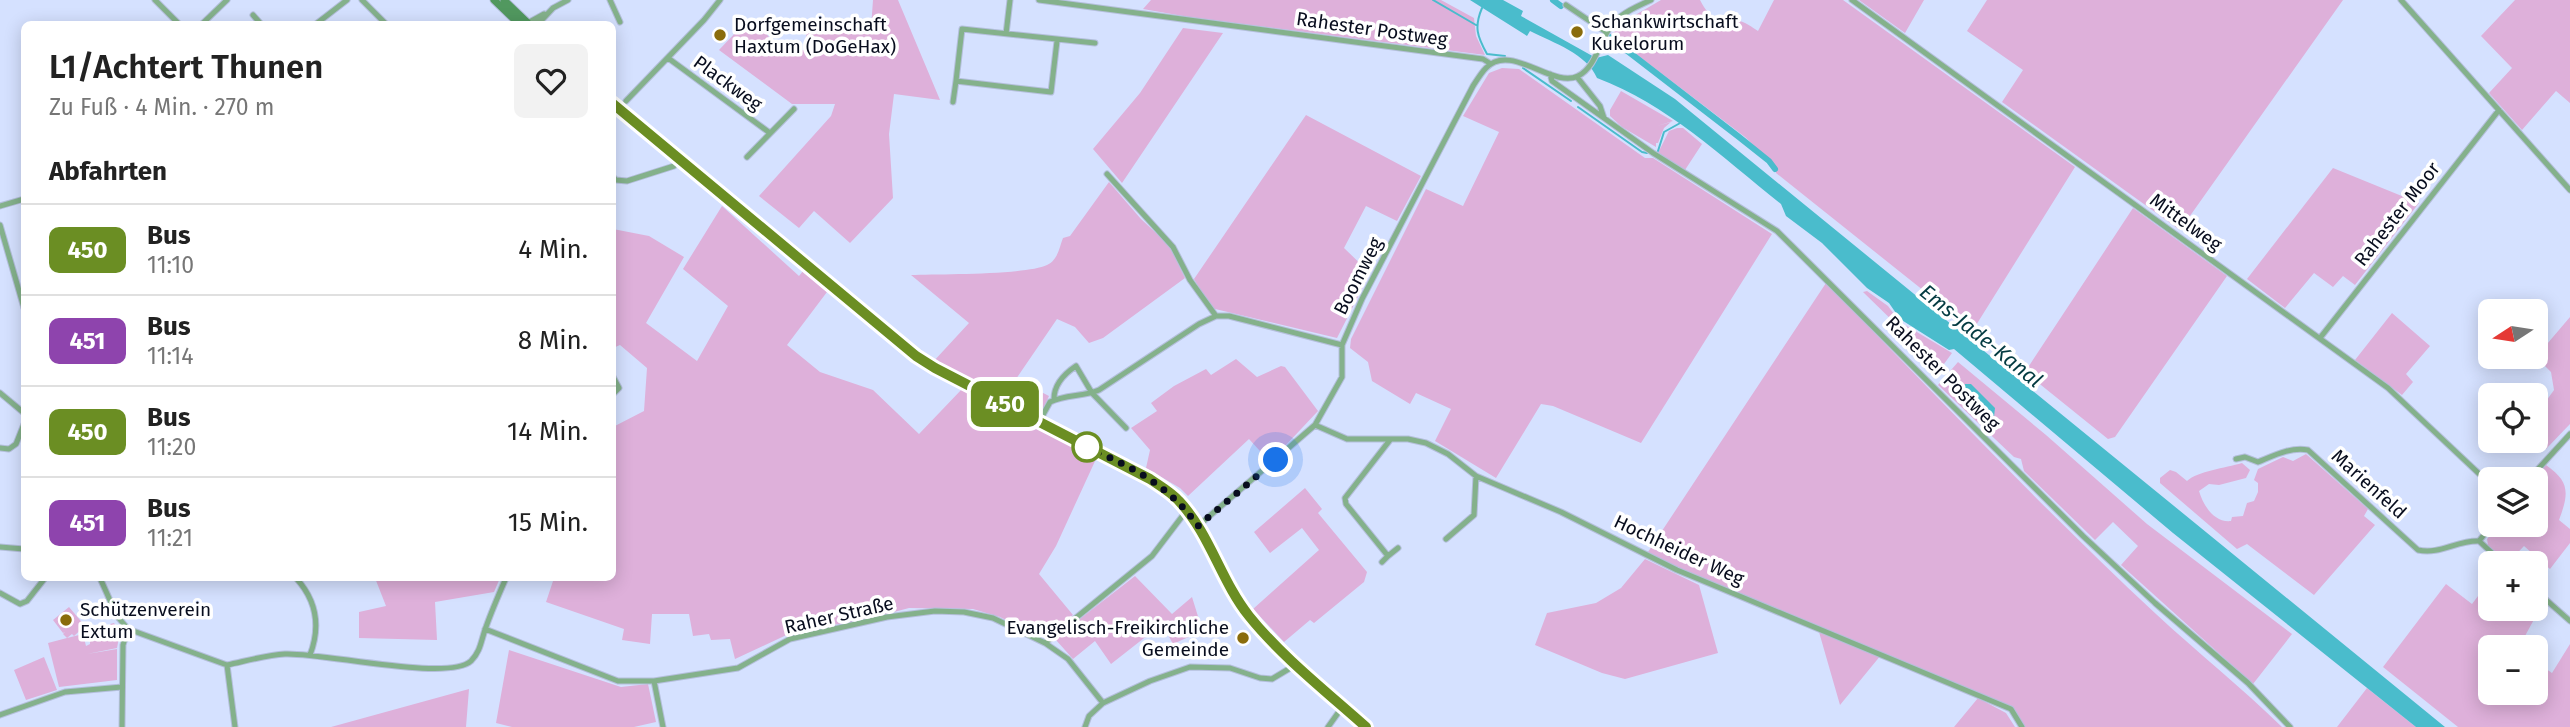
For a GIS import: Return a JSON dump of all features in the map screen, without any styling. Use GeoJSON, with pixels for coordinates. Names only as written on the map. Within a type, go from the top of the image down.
{"type":"FeatureCollection","features":[{"type":"Feature","properties":{"kind":"main road"},"geometry":{"type":"LineString","coordinates":[[494,0],[521,21]]}},
{"type":"Feature","properties":{"kind":"main road"},"geometry":{"type":"LineString","coordinates":[[504,0],[522,21]]}},
{"type":"Feature","properties":{"kind":"main road"},"geometry":{"type":"LineString","coordinates":[[616,106],[916,356],[1150,479],[1172,494],[1198,526],[1233,593],[1249,617],[1366,727]]}},
{"type":"Feature","properties":{"kind":"street"},"geometry":{"type":"LineString","coordinates":[[155,0],[176,21]]}},
{"type":"Feature","properties":{"kind":"street"},"geometry":{"type":"LineString","coordinates":[[205,21],[227,0]]}},
{"type":"Feature","properties":{"kind":"street"},"geometry":{"type":"LineString","coordinates":[[320,21],[347,0]]}},
{"type":"Feature","properties":{"kind":"street"},"geometry":{"type":"LineString","coordinates":[[362,0],[383,21]]}},
{"type":"Feature","properties":{"kind":"street"},"geometry":{"type":"LineString","coordinates":[[530,21],[568,0]]}},
{"type":"Feature","properties":{"kind":"street"},"geometry":{"type":"LineString","coordinates":[[610,0],[620,22]]}},
{"type":"Feature","properties":{"kind":"street"},"geometry":{"type":"LineString","coordinates":[[626,101],[720,0]]}},
{"type":"Feature","properties":{"kind":"street"},"geometry":{"type":"LineString","coordinates":[[1006,34],[1010,0]]}},
{"type":"Feature","properties":{"kind":"street","name":"Rahester Postweg"},"geometry":{"type":"LineString","coordinates":[[1039,0],[1483,59],[1491,64]]}},
{"type":"Feature","properties":{"kind":"street"},"geometry":{"type":"LineString","coordinates":[[1491,64],[1508,61],[1526,64],[1569,79],[1577,77],[1588,68],[1606,32],[1614,23],[1629,10],[1651,0]]}},
{"type":"Feature","properties":{"kind":"street","name":"Mittelweg"},"geometry":{"type":"LineString","coordinates":[[1852,0],[2388,387],[2478,473]]}},
{"type":"Feature","properties":{"kind":"street"},"geometry":{"type":"LineString","coordinates":[[2401,0],[2570,190]]}},
{"type":"Feature","properties":{"kind":"street"},"geometry":{"type":"LineString","coordinates":[[1566,5],[1606,32]]}},
{"type":"Feature","properties":{"kind":"street"},"geometry":{"type":"LineString","coordinates":[[540,21],[547,12]]}},
{"type":"Feature","properties":{"kind":"street"},"geometry":{"type":"LineString","coordinates":[[253,15],[258,21]]}},
{"type":"Feature","properties":{"kind":"street"},"geometry":{"type":"LineString","coordinates":[[953,102],[962,29],[1095,43]]}},
{"type":"Feature","properties":{"kind":"street"},"geometry":{"type":"LineString","coordinates":[[956,81],[1051,92],[1057,41]]}},
{"type":"Feature","properties":{"kind":"street","name":"Plackweg"},"geometry":{"type":"LineString","coordinates":[[667,58],[770,133]]}},
{"type":"Feature","properties":{"kind":"street","name":"Boomweg"},"geometry":{"type":"LineString","coordinates":[[1198,526],[1315,425],[1342,377],[1342,345],[1362,299],[1467,97],[1491,64]]}},
{"type":"Feature","properties":{"kind":"street","name":"Rahester Postweg"},"geometry":{"type":"LineString","coordinates":[[1550,74],[1552,81],[1653,153],[1777,231],[2083,536],[2155,603],[2248,683],[2290,727]]}},
{"type":"Feature","properties":{"kind":"street"},"geometry":{"type":"LineString","coordinates":[[1577,77],[1600,106],[1604,118]]}},
{"type":"Feature","properties":{"kind":"street","name":"Plackweg"},"geometry":{"type":"LineString","coordinates":[[747,157],[793,109]]}},
{"type":"Feature","properties":{"kind":"street","name":"Rahester Moor"},"geometry":{"type":"LineString","coordinates":[[2320,338],[2499,110]]}},
{"type":"Feature","properties":{"kind":"street"},"geometry":{"type":"LineString","coordinates":[[616,180],[627,181],[674,166],[679,160]]}},
{"type":"Feature","properties":{"kind":"street"},"geometry":{"type":"LineString","coordinates":[[1107,174],[1173,247],[1190,280],[1216,316]]}},
{"type":"Feature","properties":{"kind":"street"},"geometry":{"type":"LineString","coordinates":[[0,206],[21,200]]}},
{"type":"Feature","properties":{"kind":"street"},"geometry":{"type":"LineString","coordinates":[[0,225],[2,240],[21,285]]}},
{"type":"Feature","properties":{"kind":"street"},"geometry":{"type":"LineString","coordinates":[[1039,422],[1047,405],[1054,399],[1092,393],[1199,324],[1216,316],[1230,316],[1342,345]]}},
{"type":"Feature","properties":{"kind":"street"},"geometry":{"type":"LineString","coordinates":[[1054,399],[1063,374],[1076,366],[1092,393],[1126,428]]}},
{"type":"Feature","properties":{"kind":"street"},"geometry":{"type":"LineString","coordinates":[[0,393],[21,408]]}},
{"type":"Feature","properties":{"kind":"street","name":"Hochheider Weg"},"geometry":{"type":"LineString","coordinates":[[1315,425],[1347,439],[1408,439],[1426,443],[1448,454],[1476,476],[1561,512],[1677,570],[2011,709],[2022,727]]}},
{"type":"Feature","properties":{"kind":"street"},"geometry":{"type":"LineString","coordinates":[[0,448],[9,449],[16,444],[21,432]]}},
{"type":"Feature","properties":{"kind":"street"},"geometry":{"type":"LineString","coordinates":[[2540,467],[2570,433]]}},
{"type":"Feature","properties":{"kind":"street"},"geometry":{"type":"LineString","coordinates":[[1388,556],[1346,504],[1345,498],[1390,439]]}},
{"type":"Feature","properties":{"kind":"street","name":"Marienfeld"},"geometry":{"type":"LineString","coordinates":[[2236,459],[2245,457],[2258,462],[2286,450],[2308,450],[2418,550],[2431,553],[2479,541]]}},
{"type":"Feature","properties":{"kind":"street"},"geometry":{"type":"LineString","coordinates":[[1446,539],[1474,515],[1476,476]]}},
{"type":"Feature","properties":{"kind":"street"},"geometry":{"type":"LineString","coordinates":[[1045,643],[1152,556],[1187,510]]}},
{"type":"Feature","properties":{"kind":"street"},"geometry":{"type":"LineString","coordinates":[[2482,537],[2479,541],[2490,551]]}},
{"type":"Feature","properties":{"kind":"street"},"geometry":{"type":"LineString","coordinates":[[0,547],[21,549]]}},
{"type":"Feature","properties":{"kind":"street"},"geometry":{"type":"LineString","coordinates":[[1382,562],[1398,548]]}},
{"type":"Feature","properties":{"kind":"street"},"geometry":{"type":"LineString","coordinates":[[0,593],[20,604],[27,601],[43,581]]}},
{"type":"Feature","properties":{"kind":"street"},"geometry":{"type":"LineString","coordinates":[[101,581],[117,616],[128,629],[227,665],[283,654],[310,654],[439,669],[469,663],[480,650],[485,629],[505,581]]}},
{"type":"Feature","properties":{"kind":"street"},"geometry":{"type":"LineString","coordinates":[[298,581],[314,606],[317,622],[316,638],[310,654]]}},
{"type":"Feature","properties":{"kind":"street"},"geometry":{"type":"LineString","coordinates":[[2548,602],[2570,621]]}},
{"type":"Feature","properties":{"kind":"street","name":"Raher Straße"},"geometry":{"type":"LineString","coordinates":[[485,629],[618,681],[654,681],[738,668],[790,639],[887,617],[935,611],[964,612],[993,618],[1045,643],[1068,659],[1103,703]]}},
{"type":"Feature","properties":{"kind":"street"},"geometry":{"type":"LineString","coordinates":[[122,727],[123,645],[128,629]]}},
{"type":"Feature","properties":{"kind":"street"},"geometry":{"type":"LineString","coordinates":[[1085,727],[1090,716],[1103,703],[1150,681],[1190,667],[1230,668],[1272,679],[1297,664]]}},
{"type":"Feature","properties":{"kind":"street"},"geometry":{"type":"LineString","coordinates":[[227,665],[235,727]]}},
{"type":"Feature","properties":{"kind":"street"},"geometry":{"type":"LineString","coordinates":[[654,681],[663,727]]}},
{"type":"Feature","properties":{"kind":"street"},"geometry":{"type":"LineString","coordinates":[[0,715],[65,692],[122,687]]}},
{"type":"Feature","properties":{"kind":"street"},"geometry":{"type":"LineString","coordinates":[[1328,727],[1343,706]]}},
{"type":"Feature","properties":{"kind":"shaded area"},"geometry":{"type":"Polygon","coordinates":[[[873,0],[898,0],[940,100],[894,94],[889,134],[893,198],[850,243],[814,211],[799,228],[759,196],[831,116],[835,104],[792,104],[719,50],[737,31],[765,32],[778,49],[804,50],[808,24],[871,28],[873,0]]]}},
{"type":"Feature","properties":{"kind":"shaded area"},"geometry":{"type":"Polygon","coordinates":[[[1151,0],[1441,0],[1474,18],[1476,36],[1485,55],[1143,9],[1151,0]]]}},
{"type":"Feature","properties":{"kind":"shaded area"},"geometry":{"type":"Polygon","coordinates":[[[1470,0],[1503,0],[1523,11],[1521,16],[1596,58],[1608,55],[1675,99],[2445,727],[2416,727],[2173,533],[1954,349],[1949,350],[1900,319],[1889,303],[1867,288],[1822,243],[1786,216],[1781,204],[1694,134],[1647,102],[1597,78],[1586,62],[1569,50],[1530,31],[1527,36],[1470,0]]]}},
{"type":"Feature","properties":{"kind":"shaded area"},"geometry":{"type":"Polygon","coordinates":[[[1661,0],[1700,0],[1712,15],[1740,21],[1758,31],[1774,0],[1843,0],[2075,167],[1973,330],[1776,173],[1776,167],[1745,137],[1611,35],[1625,21],[1661,0]]]}},
{"type":"Feature","properties":{"kind":"shaded area"},"geometry":{"type":"Polygon","coordinates":[[[1859,0],[1924,0],[1905,33],[1859,0]]]}},
{"type":"Feature","properties":{"kind":"shaded area"},"geometry":{"type":"Polygon","coordinates":[[[1987,0],[2343,0],[2180,230],[2002,102],[2023,70],[1967,31],[1987,0]]]}},
{"type":"Feature","properties":{"kind":"shaded area"},"geometry":{"type":"Polygon","coordinates":[[[2515,0],[2570,0],[2570,103],[2556,91],[2522,130],[2489,93],[2512,68],[2481,36],[2515,0]]]}},
{"type":"Feature","properties":{"kind":"shaded area"},"geometry":{"type":"Polygon","coordinates":[[[1183,28],[1223,33],[1122,183],[1093,149],[1140,93],[1183,28]]]}},
{"type":"Feature","properties":{"kind":"shaded area"},"geometry":{"type":"Polygon","coordinates":[[[1502,68],[1519,69],[1645,158],[1653,158],[1772,234],[1641,443],[1553,406],[1541,404],[1496,478],[1435,441],[1451,409],[1416,393],[1410,404],[1372,381],[1368,362],[1350,348],[1351,339],[1426,189],[1463,206],[1499,132],[1463,116],[1489,73],[1502,68]]]}},
{"type":"Feature","properties":{"kind":"shaded area"},"geometry":{"type":"Polygon","coordinates":[[[1621,91],[1673,121],[1657,126],[1671,122],[1664,128],[1656,147],[1622,127],[1610,116],[1610,110],[1621,91]]]}},
{"type":"Feature","properties":{"kind":"shaded area"},"geometry":{"type":"Polygon","coordinates":[[[1306,115],[1421,176],[1397,221],[1366,206],[1344,248],[1370,273],[1337,338],[1211,308],[1194,279],[1306,115]]]}},
{"type":"Feature","properties":{"kind":"shaded area"},"geometry":{"type":"Polygon","coordinates":[[[1683,128],[1702,144],[1685,170],[1658,153],[1669,131],[1683,128]]]}},
{"type":"Feature","properties":{"kind":"shaded area"},"geometry":{"type":"Polygon","coordinates":[[[2333,168],[2419,203],[2355,285],[2343,276],[2333,287],[2314,273],[2285,308],[2247,279],[2333,168]]]}},
{"type":"Feature","properties":{"kind":"shaded area"},"geometry":{"type":"Polygon","coordinates":[[[1109,182],[1141,219],[1169,245],[1185,278],[1103,338],[1089,343],[1075,327],[1057,319],[1016,379],[1049,396],[1041,413],[932,363],[969,323],[911,275],[1021,271],[1047,265],[1056,257],[1063,238],[1070,236],[1109,182]]]}},
{"type":"Feature","properties":{"kind":"shaded area"},"geometry":{"type":"Polygon","coordinates":[[[722,206],[799,276],[803,271],[827,292],[787,345],[820,372],[873,390],[919,434],[962,389],[1096,459],[1056,546],[1039,574],[1073,615],[1046,635],[1038,636],[1000,617],[973,609],[909,608],[864,620],[795,631],[735,659],[730,639],[711,640],[709,634],[693,636],[689,614],[652,614],[650,644],[622,640],[624,629],[546,602],[553,581],[616,581],[616,425],[644,411],[647,368],[620,345],[616,347],[616,230],[649,236],[684,257],[646,323],[697,361],[728,306],[683,269],[722,206]]]}},
{"type":"Feature","properties":{"kind":"shaded area"},"geometry":{"type":"Polygon","coordinates":[[[2133,208],[2227,276],[2115,437],[2108,439],[2025,372],[2133,208]]]}},
{"type":"Feature","properties":{"kind":"shaded area"},"geometry":{"type":"Polygon","coordinates":[[[1826,283],[2072,533],[2156,614],[2282,727],[2025,727],[2013,707],[1677,568],[1648,552],[1826,283]]]}},
{"type":"Feature","properties":{"kind":"shaded area"},"geometry":{"type":"Polygon","coordinates":[[[1867,291],[1888,306],[1900,322],[1952,353],[1941,368],[1863,292],[1867,291]]]}},
{"type":"Feature","properties":{"kind":"shaded area"},"geometry":{"type":"Polygon","coordinates":[[[2392,313],[2430,346],[2406,374],[2413,382],[2402,395],[2355,360],[2392,313]]]}},
{"type":"Feature","properties":{"kind":"shaded area"},"geometry":{"type":"Polygon","coordinates":[[[2570,317],[2570,424],[2548,447],[2548,398],[2554,390],[2548,369],[2548,343],[2570,317]]]}},
{"type":"Feature","properties":{"kind":"shaded area"},"geometry":{"type":"Polygon","coordinates":[[[1236,359],[1257,377],[1281,366],[1285,367],[1318,411],[1270,462],[1249,439],[1188,496],[1180,488],[1146,468],[1150,450],[1131,428],[1157,411],[1151,403],[1174,386],[1206,369],[1211,375],[1236,359]]]}},
{"type":"Feature","properties":{"kind":"shaded area"},"geometry":{"type":"Polygon","coordinates":[[[1958,362],[2147,524],[2292,634],[2253,684],[2121,565],[2138,546],[2113,522],[2095,540],[2024,471],[2021,459],[2014,457],[1938,385],[1958,362]]]}},
{"type":"Feature","properties":{"kind":"shaded area"},"geometry":{"type":"Polygon","coordinates":[[[1965,384],[1971,384],[1995,408],[1994,417],[1977,407],[1966,396],[1963,392],[1965,384]]]}},
{"type":"Feature","properties":{"kind":"shaded area"},"geometry":{"type":"Polygon","coordinates":[[[2306,454],[2368,509],[2364,516],[2375,525],[2314,595],[2247,544],[2237,549],[2160,483],[2160,478],[2170,470],[2187,481],[2205,472],[2242,463],[2250,470],[2246,478],[2219,485],[2209,484],[2199,491],[2206,507],[2214,516],[2231,521],[2232,517],[2243,516],[2247,503],[2254,501],[2258,492],[2258,483],[2254,480],[2258,469],[2283,457],[2293,461],[2306,454]]]}},
{"type":"Feature","properties":{"kind":"shaded area"},"geometry":{"type":"Polygon","coordinates":[[[2546,465],[2554,471],[2563,483],[2566,495],[2559,520],[2570,529],[2570,543],[2550,569],[2548,551],[2530,551],[2524,546],[2519,551],[2495,551],[2488,545],[2487,539],[2548,537],[2548,467],[2544,467],[2546,465]]]}},
{"type":"Feature","properties":{"kind":"shaded area"},"geometry":{"type":"Polygon","coordinates":[[[1305,488],[1322,509],[1318,513],[1367,572],[1364,582],[1314,623],[1310,620],[1284,642],[1253,609],[1319,550],[1302,528],[1270,553],[1254,532],[1305,488]]]}},
{"type":"Feature","properties":{"kind":"shaded area"},"geometry":{"type":"Polygon","coordinates":[[[1645,559],[1699,585],[1718,653],[1625,679],[1602,673],[1535,645],[1547,613],[1596,603],[1621,588],[1645,559]]]}},
{"type":"Feature","properties":{"kind":"shaded area"},"geometry":{"type":"Polygon","coordinates":[[[1135,576],[1172,614],[1192,597],[1201,626],[1193,635],[1173,644],[1162,624],[1111,664],[1095,641],[1073,659],[1056,640],[1058,636],[1135,576]]]}},
{"type":"Feature","properties":{"kind":"shaded area"},"geometry":{"type":"Polygon","coordinates":[[[376,581],[499,581],[494,592],[435,602],[437,640],[359,638],[359,612],[386,606],[376,581]]]}},
{"type":"Feature","properties":{"kind":"shaded area"},"geometry":{"type":"Polygon","coordinates":[[[2446,584],[2472,604],[2478,596],[2478,621],[2533,621],[2526,635],[2478,635],[2478,705],[2548,705],[2548,670],[2552,673],[2570,644],[2570,727],[2458,727],[2383,667],[2446,584]]]}},
{"type":"Feature","properties":{"kind":"shaded area","name":"Schützenverein Extum"},"geometry":{"type":"Polygon","coordinates":[[[69,607],[85,626],[74,636],[72,634],[67,638],[63,634],[65,632],[63,633],[53,620],[69,607]]]}},
{"type":"Feature","properties":{"kind":"shaded area"},"geometry":{"type":"Polygon","coordinates":[[[114,623],[120,632],[117,648],[87,654],[117,649],[117,680],[59,687],[48,643],[83,634],[86,646],[90,641],[112,638],[110,624],[114,623]]]}},
{"type":"Feature","properties":{"kind":"shaded area"},"geometry":{"type":"Polygon","coordinates":[[[1819,632],[1881,655],[1840,705],[1819,632]]]}},
{"type":"Feature","properties":{"kind":"shaded area"},"geometry":{"type":"Polygon","coordinates":[[[509,650],[621,687],[648,684],[656,722],[634,727],[512,727],[496,723],[509,650]]]}},
{"type":"Feature","properties":{"kind":"shaded area"},"geometry":{"type":"Polygon","coordinates":[[[44,657],[57,690],[26,700],[14,670],[44,657]]]}},
{"type":"Feature","properties":{"kind":"shaded area"},"geometry":{"type":"Polygon","coordinates":[[[2367,688],[2416,727],[2337,727],[2367,688]]]}},
{"type":"Feature","properties":{"kind":"shaded area"},"geometry":{"type":"Polygon","coordinates":[[[469,689],[466,727],[331,727],[469,689]]]}},
{"type":"Feature","properties":{"kind":"shaded area"},"geometry":{"type":"Polygon","coordinates":[[[1978,698],[2006,713],[2015,727],[1954,727],[1978,698]]]}},
{"type":"Feature","properties":{"kind":"waterway"},"geometry":{"type":"LineString","coordinates":[[1433,0],[1476,25]]}},
{"type":"Feature","properties":{"kind":"waterway"},"geometry":{"type":"LineString","coordinates":[[1553,0],[1561,6]]}},
{"type":"Feature","properties":{"kind":"waterway"},"geometry":{"type":"LineString","coordinates":[[1482,8],[1477,26],[1484,48],[1487,54],[1505,56]]}},
{"type":"Feature","properties":{"kind":"waterway"},"geometry":{"type":"LineString","coordinates":[[1608,36],[1739,137],[1775,169]]}},
{"type":"Feature","properties":{"kind":"waterway"},"geometry":{"type":"LineString","coordinates":[[1523,68],[1571,101]]}},
{"type":"Feature","properties":{"kind":"waterway"},"geometry":{"type":"LineString","coordinates":[[1578,107],[1647,153]]}},
{"type":"Feature","properties":{"kind":"waterway"},"geometry":{"type":"LineString","coordinates":[[1658,151],[1664,132],[1682,122]]}},
{"type":"Feature","properties":{"kind":"bus line","name":"450"},"geometry":{"type":"LineString","coordinates":[[616,106],[916,356],[1150,479],[1172,494],[1198,526],[1233,593],[1249,617],[1366,727]]}},
{"type":"Feature","properties":{"kind":"place","name":"Schankwirtschaft Kukelorum"},"geometry":{"type":"Point","coordinates":[1577,32]}},
{"type":"Feature","properties":{"kind":"place","name":"Dorfgemeinschaft Haxtum (DoGeHax)"},"geometry":{"type":"Point","coordinates":[720,35]}},
{"type":"Feature","properties":{"kind":"place","name":"Schützenverein Extum"},"geometry":{"type":"Point","coordinates":[66,620]}},
{"type":"Feature","properties":{"kind":"place","name":"Evangelisch-Freikirchliche Gemeinde"},"geometry":{"type":"Point","coordinates":[1243,638]}},
{"type":"Feature","properties":{"kind":"route"},"geometry":{"type":"LineString","coordinates":[[1087,447],[1150,479],[1172,494],[1198,526],[1276,460]]}},
{"type":"Feature","properties":{"kind":"water label","name":"Ems-Jade-Kanal"},"geometry":{"type":"Point","coordinates":[1981,336]}}]}
